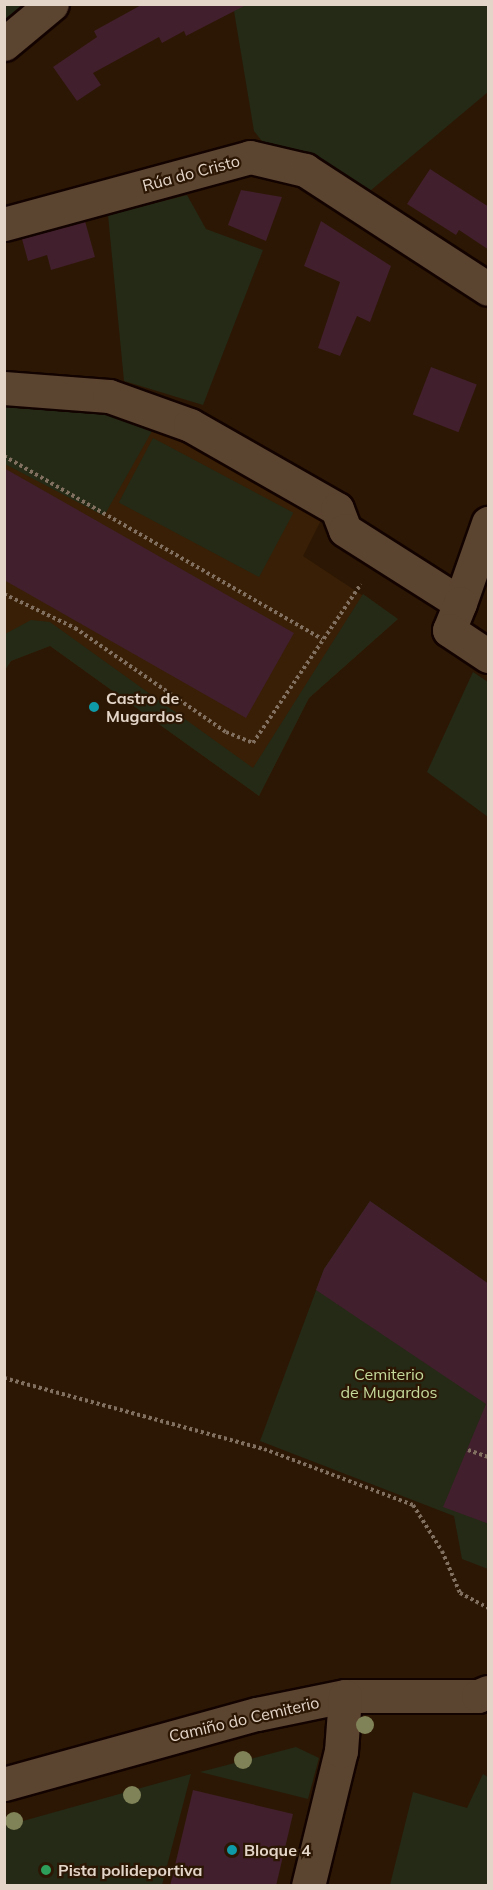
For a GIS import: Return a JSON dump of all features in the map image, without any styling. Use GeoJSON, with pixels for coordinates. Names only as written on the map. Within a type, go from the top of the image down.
{"type":"FeatureCollection","features":[{"type":"Feature","properties":{"kind":"street"},"geometry":{"type":"LineString","coordinates":[[4,44],[52,4]]}},
{"type":"Feature","properties":{"kind":"street","name":"Rúa do Cristo"},"geometry":{"type":"LineString","coordinates":[[4,224],[250,157],[305,170],[489,289]]}},
{"type":"Feature","properties":{"kind":"street"},"geometry":{"type":"LineString","coordinates":[[4,388],[64,390],[142,406],[190,424],[337,509],[345,530],[460,603]]}},
{"type":"Feature","properties":{"kind":"street"},"geometry":{"type":"LineString","coordinates":[[489,523],[449,630],[489,656]]}},
{"type":"Feature","properties":{"kind":"street"},"geometry":{"type":"LineString","coordinates":[[308,1886],[341,1751],[345,1696]]}},
{"type":"Feature","properties":{"kind":"street","name":"Camiño do Cemiterio"},"geometry":{"type":"LineString","coordinates":[[4,1784],[245,1717],[345,1696],[485,1697]]}},
{"type":"Feature","properties":{"kind":"path"},"geometry":{"type":"LineString","coordinates":[[4,456],[322,639]]}},
{"type":"Feature","properties":{"kind":"path"},"geometry":{"type":"LineString","coordinates":[[4,594],[75,628],[226,732],[253,742],[361,584]]}},
{"type":"Feature","properties":{"kind":"path"},"geometry":{"type":"LineString","coordinates":[[4,1378],[264,1449],[413,1505],[442,1551],[460,1593],[489,1608]]}},
{"type":"Feature","properties":{"kind":"path"},"geometry":{"type":"LineString","coordinates":[[468,1450],[489,1457]]}},
{"type":"Feature","properties":{"kind":"shaded area"},"geometry":{"type":"Polygon","coordinates":[[[4,407],[144,418],[323,516],[303,556],[398,619],[309,698],[259,796],[50,646],[11,661],[5,670],[4,407]]]}},
{"type":"Feature","properties":{"kind":"green space"},"geometry":{"type":"Polygon","coordinates":[[[5,5],[33,5],[5,30],[5,5]]]}},
{"type":"Feature","properties":{"kind":"green space"},"geometry":{"type":"Polygon","coordinates":[[[233,5],[488,5],[488,92],[370,191],[322,163],[265,145],[254,131],[233,5]]]}},
{"type":"Feature","properties":{"kind":"green space"},"geometry":{"type":"Polygon","coordinates":[[[187,195],[206,229],[263,250],[203,405],[124,381],[108,215],[187,195]]]}},
{"type":"Feature","properties":{"kind":"green space"},"geometry":{"type":"Polygon","coordinates":[[[45,404],[103,410],[156,424],[104,516],[5,464],[5,407],[45,404]]]}},
{"type":"Feature","properties":{"kind":"green space"},"geometry":{"type":"Polygon","coordinates":[[[153,438],[293,513],[259,577],[119,502],[153,438]]]}},
{"type":"Feature","properties":{"kind":"green space"},"geometry":{"type":"Polygon","coordinates":[[[363,594],[398,619],[309,698],[259,796],[50,646],[11,661],[5,670],[5,634],[31,620],[50,622],[253,768],[363,594]]]}},
{"type":"Feature","properties":{"kind":"green space"},"geometry":{"type":"Polygon","coordinates":[[[473,672],[488,682],[488,817],[427,772],[473,672]]]}},
{"type":"Feature","properties":{"kind":"green space","name":"Cemiterio de Mugardos"},"geometry":{"type":"Polygon","coordinates":[[[370,1201],[488,1284],[488,1569],[462,1559],[454,1516],[260,1441],[324,1269],[370,1201]]]}},
{"type":"Feature","properties":{"kind":"green space"},"geometry":{"type":"Polygon","coordinates":[[[296,1747],[319,1758],[308,1799],[200,1772],[296,1747]]]}},
{"type":"Feature","properties":{"kind":"green space"},"geometry":{"type":"Polygon","coordinates":[[[191,1774],[162,1885],[5,1885],[5,1826],[191,1774]]]}},
{"type":"Feature","properties":{"kind":"green space"},"geometry":{"type":"Polygon","coordinates":[[[483,1774],[488,1777],[488,1885],[390,1885],[413,1792],[467,1808],[483,1774]]]}},
{"type":"Feature","properties":{"kind":"building"},"geometry":{"type":"Polygon","coordinates":[[[143,4],[248,4],[186,36],[184,31],[162,43],[159,37],[93,73],[101,85],[77,101],[53,67],[97,37],[94,31],[143,4]]]}},
{"type":"Feature","properties":{"kind":"building"},"geometry":{"type":"Polygon","coordinates":[[[430,169],[489,207],[489,250],[459,230],[456,235],[407,204],[430,169]]]}},
{"type":"Feature","properties":{"kind":"building"},"geometry":{"type":"Polygon","coordinates":[[[241,190],[282,197],[266,241],[228,225],[241,190]]]}},
{"type":"Feature","properties":{"kind":"building"},"geometry":{"type":"Polygon","coordinates":[[[85,221],[95,257],[51,270],[47,255],[28,261],[22,239],[85,221]]]}},
{"type":"Feature","properties":{"kind":"building"},"geometry":{"type":"Polygon","coordinates":[[[321,221],[391,266],[370,322],[357,316],[340,356],[318,348],[340,282],[304,266],[321,221]]]}},
{"type":"Feature","properties":{"kind":"building"},"geometry":{"type":"Polygon","coordinates":[[[431,367],[477,385],[458,432],[413,415],[431,367]]]}},
{"type":"Feature","properties":{"kind":"building"},"geometry":{"type":"Polygon","coordinates":[[[4,468],[294,633],[246,718],[4,580],[4,468]]]}},
{"type":"Feature","properties":{"kind":"building"},"geometry":{"type":"Polygon","coordinates":[[[370,1201],[489,1284],[489,1524],[443,1507],[486,1404],[316,1290],[324,1269],[370,1201]]]}},
{"type":"Feature","properties":{"kind":"building","name":"Bloque 4"},"geometry":{"type":"Polygon","coordinates":[[[193,1790],[293,1814],[276,1886],[170,1886],[193,1790]]]}},
{"type":"Feature","properties":{"kind":"place","name":"Castro de Mugardos"},"geometry":{"type":"Point","coordinates":[94,707]}},
{"type":"Feature","properties":{"kind":"place","name":"Bloque 4"},"geometry":{"type":"Point","coordinates":[232,1850]}},
{"type":"Feature","properties":{"kind":"place","name":"Pista polideportiva"},"geometry":{"type":"Point","coordinates":[46,1870]}}]}
